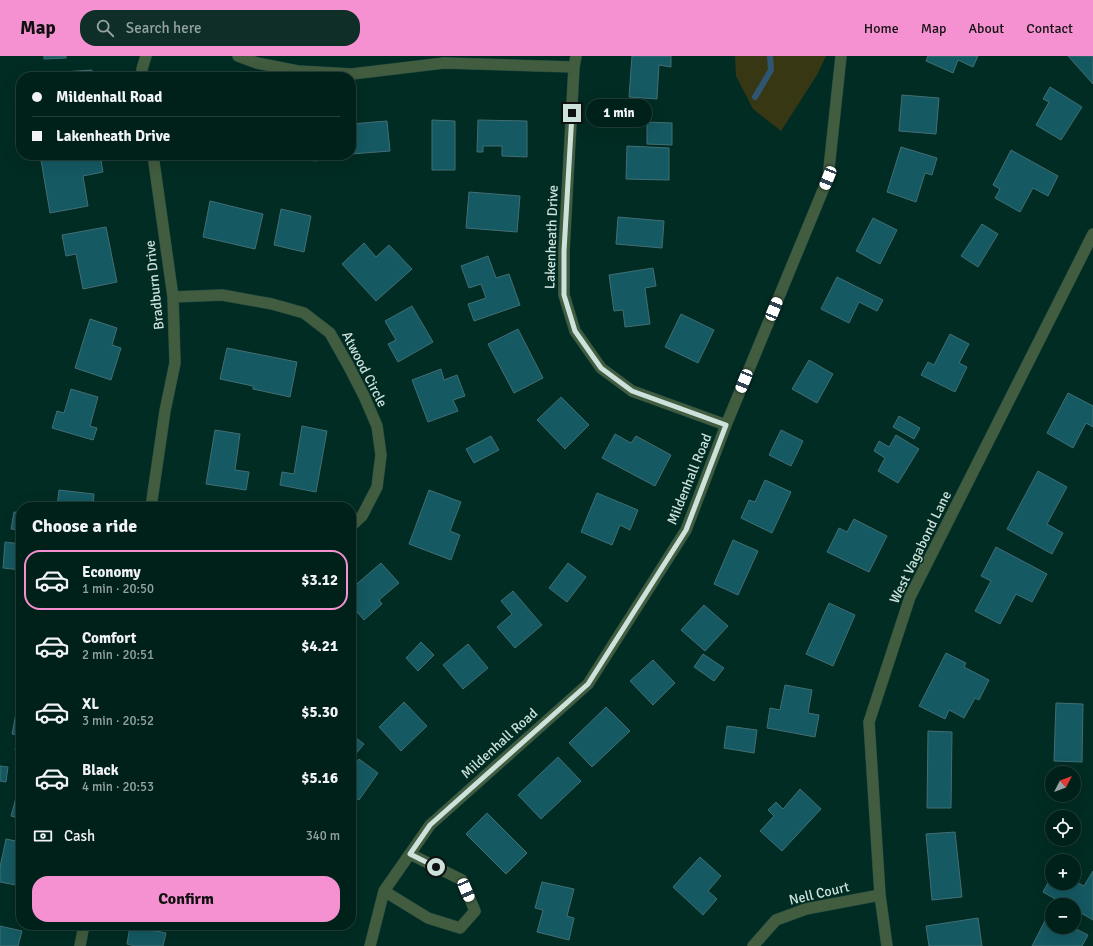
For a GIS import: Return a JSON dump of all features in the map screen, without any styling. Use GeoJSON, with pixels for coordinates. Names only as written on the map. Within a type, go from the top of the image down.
{"type":"FeatureCollection","features":[{"type":"Feature","properties":{"kind":"street"},"geometry":{"type":"LineString","coordinates":[[142,72],[142,68],[146,56]]}},
{"type":"Feature","properties":{"kind":"street"},"geometry":{"type":"LineString","coordinates":[[238,56],[257,63],[298,71],[316,72]]}},
{"type":"Feature","properties":{"kind":"street","name":"Mildenhall Road"},"geometry":{"type":"LineString","coordinates":[[370,946],[384,892],[430,825],[588,684],[686,530],[726,425],[828,178],[841,56]]}},
{"type":"Feature","properties":{"kind":"street"},"geometry":{"type":"LineString","coordinates":[[356,74],[444,64],[575,62]]}},
{"type":"Feature","properties":{"kind":"street","name":"Lakenheath Drive"},"geometry":{"type":"LineString","coordinates":[[575,62],[564,259],[564,295],[575,331],[601,368],[632,391],[726,425]]}},
{"type":"Feature","properties":{"kind":"street","name":"Bradburn Drive"},"geometry":{"type":"LineString","coordinates":[[152,502],[165,411],[175,363],[174,297],[154,160]]}},
{"type":"Feature","properties":{"kind":"street","name":"West Vagabond Lane"},"geometry":{"type":"LineString","coordinates":[[887,946],[880,895],[869,722],[910,597],[1093,234]]}},
{"type":"Feature","properties":{"kind":"street","name":"Atwood Circle"},"geometry":{"type":"LineString","coordinates":[[174,297],[222,295],[272,304],[304,313],[330,333],[364,396],[376,426],[381,455],[377,487],[362,516],[356,521]]}},
{"type":"Feature","properties":{"kind":"street"},"geometry":{"type":"LineString","coordinates":[[384,892],[428,918],[460,928],[475,911],[462,880],[410,854]]}},
{"type":"Feature","properties":{"kind":"street","name":"Nell Court"},"geometry":{"type":"LineString","coordinates":[[753,946],[776,920],[806,909],[880,895]]}},
{"type":"Feature","properties":{"kind":"street"},"geometry":{"type":"LineString","coordinates":[[80,946],[83,930]]}},
{"type":"Feature","properties":{"kind":"shaded area"},"geometry":{"type":"Polygon","coordinates":[[[735,56],[826,56],[817,75],[781,131],[753,109],[736,76],[735,56]]]}},
{"type":"Feature","properties":{"kind":"building"},"geometry":{"type":"Polygon","coordinates":[[[44,56],[66,56],[66,58],[44,59],[44,56]]]}},
{"type":"Feature","properties":{"kind":"building"},"geometry":{"type":"Polygon","coordinates":[[[632,56],[671,56],[671,67],[659,65],[657,99],[629,97],[632,56]]]}},
{"type":"Feature","properties":{"kind":"building"},"geometry":{"type":"Polygon","coordinates":[[[928,56],[978,56],[973,67],[958,60],[953,73],[926,61],[928,56]]]}},
{"type":"Feature","properties":{"kind":"building"},"geometry":{"type":"Polygon","coordinates":[[[1068,56],[1093,56],[1093,84],[1068,56]]]}},
{"type":"Feature","properties":{"kind":"building"},"geometry":{"type":"Polygon","coordinates":[[[92,70],[92,72],[62,72],[92,70]]]}},
{"type":"Feature","properties":{"kind":"building"},"geometry":{"type":"Polygon","coordinates":[[[1050,87],[1082,107],[1061,140],[1036,125],[1049,102],[1043,99],[1050,87]]]}},
{"type":"Feature","properties":{"kind":"building"},"geometry":{"type":"Polygon","coordinates":[[[902,95],[939,98],[936,134],[899,131],[902,95]]]}},
{"type":"Feature","properties":{"kind":"building"},"geometry":{"type":"Polygon","coordinates":[[[432,120],[455,121],[455,170],[432,170],[432,120]]]}},
{"type":"Feature","properties":{"kind":"building"},"geometry":{"type":"Polygon","coordinates":[[[478,120],[527,121],[527,157],[502,156],[502,146],[483,146],[483,152],[477,152],[478,120]]]}},
{"type":"Feature","properties":{"kind":"building"},"geometry":{"type":"Polygon","coordinates":[[[387,121],[390,151],[356,154],[356,124],[387,121]]]}},
{"type":"Feature","properties":{"kind":"building"},"geometry":{"type":"Polygon","coordinates":[[[647,122],[672,123],[672,145],[647,144],[647,122]]]}},
{"type":"Feature","properties":{"kind":"building"},"geometry":{"type":"Polygon","coordinates":[[[627,146],[669,148],[669,180],[626,179],[627,146]]]}},
{"type":"Feature","properties":{"kind":"building"},"geometry":{"type":"Polygon","coordinates":[[[901,147],[937,158],[932,175],[925,173],[916,202],[887,192],[901,147]]]}},
{"type":"Feature","properties":{"kind":"building"},"geometry":{"type":"Polygon","coordinates":[[[1011,150],[1058,176],[1048,196],[1033,188],[1020,212],[995,198],[1000,189],[993,185],[1011,150]]]}},
{"type":"Feature","properties":{"kind":"building"},"geometry":{"type":"Polygon","coordinates":[[[41,160],[101,160],[103,172],[83,176],[88,206],[50,213],[41,160]]]}},
{"type":"Feature","properties":{"kind":"building"},"geometry":{"type":"Polygon","coordinates":[[[469,192],[520,196],[517,232],[466,228],[469,192]]]}},
{"type":"Feature","properties":{"kind":"building"},"geometry":{"type":"Polygon","coordinates":[[[210,201],[263,214],[255,249],[203,237],[210,201]]]}},
{"type":"Feature","properties":{"kind":"building"},"geometry":{"type":"Polygon","coordinates":[[[281,209],[311,216],[304,252],[274,245],[281,209]]]}},
{"type":"Feature","properties":{"kind":"building"},"geometry":{"type":"Polygon","coordinates":[[[618,217],[664,221],[662,248],[616,244],[618,217]]]}},
{"type":"Feature","properties":{"kind":"building"},"geometry":{"type":"Polygon","coordinates":[[[873,218],[897,230],[880,264],[856,251],[873,218]]]}},
{"type":"Feature","properties":{"kind":"building"},"geometry":{"type":"Polygon","coordinates":[[[982,224],[998,234],[978,267],[961,256],[982,224]]]}},
{"type":"Feature","properties":{"kind":"building"},"geometry":{"type":"Polygon","coordinates":[[[106,227],[117,282],[83,289],[76,254],[66,256],[62,235],[106,227]]]}},
{"type":"Feature","properties":{"kind":"building"},"geometry":{"type":"Polygon","coordinates":[[[364,243],[376,257],[389,245],[412,269],[376,301],[342,264],[364,243]]]}},
{"type":"Feature","properties":{"kind":"building"},"geometry":{"type":"Polygon","coordinates":[[[488,256],[496,278],[509,274],[520,305],[474,321],[468,304],[486,298],[481,284],[469,288],[461,266],[488,256]]]}},
{"type":"Feature","properties":{"kind":"building"},"geometry":{"type":"Polygon","coordinates":[[[653,268],[656,286],[645,288],[650,324],[625,327],[623,310],[614,311],[609,275],[653,268]]]}},
{"type":"Feature","properties":{"kind":"building"},"geometry":{"type":"Polygon","coordinates":[[[837,277],[883,300],[877,311],[859,302],[849,323],[821,309],[837,277]]]}},
{"type":"Feature","properties":{"kind":"building"},"geometry":{"type":"Polygon","coordinates":[[[412,306],[433,342],[398,362],[388,344],[396,340],[385,321],[412,306]]]}},
{"type":"Feature","properties":{"kind":"building"},"geometry":{"type":"Polygon","coordinates":[[[681,314],[714,330],[698,363],[665,347],[681,314]]]}},
{"type":"Feature","properties":{"kind":"building"},"geometry":{"type":"Polygon","coordinates":[[[90,319],[117,328],[112,345],[121,348],[111,380],[75,368],[90,319]]]}},
{"type":"Feature","properties":{"kind":"building"},"geometry":{"type":"Polygon","coordinates":[[[518,329],[543,378],[514,393],[488,344],[518,329]]]}},
{"type":"Feature","properties":{"kind":"building"},"geometry":{"type":"Polygon","coordinates":[[[950,334],[969,344],[959,363],[967,367],[955,392],[921,375],[928,362],[934,365],[950,334]]]}},
{"type":"Feature","properties":{"kind":"building"},"geometry":{"type":"Polygon","coordinates":[[[227,348],[297,362],[290,397],[253,389],[253,386],[220,379],[227,348]]]}},
{"type":"Feature","properties":{"kind":"building"},"geometry":{"type":"Polygon","coordinates":[[[809,360],[833,374],[817,403],[792,389],[809,360]]]}},
{"type":"Feature","properties":{"kind":"building"},"geometry":{"type":"Polygon","coordinates":[[[441,369],[444,380],[457,375],[465,396],[453,400],[458,411],[428,422],[412,380],[441,369]]]}},
{"type":"Feature","properties":{"kind":"building"},"geometry":{"type":"Polygon","coordinates":[[[71,389],[98,397],[90,426],[97,428],[93,440],[52,428],[57,411],[64,413],[71,389]]]}},
{"type":"Feature","properties":{"kind":"building"},"geometry":{"type":"Polygon","coordinates":[[[1068,393],[1093,406],[1093,427],[1086,423],[1073,448],[1047,433],[1068,393]]]}},
{"type":"Feature","properties":{"kind":"building"},"geometry":{"type":"Polygon","coordinates":[[[561,397],[589,425],[565,449],[537,420],[561,397]]]}},
{"type":"Feature","properties":{"kind":"building"},"geometry":{"type":"Polygon","coordinates":[[[899,416],[920,428],[914,439],[893,427],[899,416]]]}},
{"type":"Feature","properties":{"kind":"building"},"geometry":{"type":"Polygon","coordinates":[[[302,426],[327,431],[316,492],[280,485],[282,472],[294,474],[302,426]]]}},
{"type":"Feature","properties":{"kind":"building"},"geometry":{"type":"Polygon","coordinates":[[[215,430],[240,434],[235,470],[249,472],[246,490],[206,484],[215,430]]]}},
{"type":"Feature","properties":{"kind":"building"},"geometry":{"type":"Polygon","coordinates":[[[781,430],[803,441],[791,466],[769,455],[781,430]]]}},
{"type":"Feature","properties":{"kind":"building"},"geometry":{"type":"Polygon","coordinates":[[[615,434],[631,443],[636,436],[671,455],[655,486],[602,458],[615,434]]]}},
{"type":"Feature","properties":{"kind":"building"},"geometry":{"type":"Polygon","coordinates":[[[896,435],[919,449],[898,483],[878,471],[885,458],[874,451],[879,441],[889,447],[896,435]]]}},
{"type":"Feature","properties":{"kind":"building"},"geometry":{"type":"Polygon","coordinates":[[[491,436],[499,450],[474,463],[466,449],[491,436]]]}},
{"type":"Feature","properties":{"kind":"building"},"geometry":{"type":"Polygon","coordinates":[[[1038,471],[1067,487],[1047,524],[1063,533],[1052,554],[1007,529],[1038,471]]]}},
{"type":"Feature","properties":{"kind":"building"},"geometry":{"type":"Polygon","coordinates":[[[765,480],[791,492],[772,533],[741,518],[749,500],[755,502],[765,480]]]}},
{"type":"Feature","properties":{"kind":"building"},"geometry":{"type":"Polygon","coordinates":[[[59,490],[94,494],[93,502],[58,502],[59,490]]]}},
{"type":"Feature","properties":{"kind":"building"},"geometry":{"type":"Polygon","coordinates":[[[429,490],[461,502],[450,531],[460,535],[451,560],[409,544],[429,490]]]}},
{"type":"Feature","properties":{"kind":"building"},"geometry":{"type":"Polygon","coordinates":[[[597,493],[638,510],[630,530],[620,525],[612,545],[581,532],[597,493]]]}},
{"type":"Feature","properties":{"kind":"building"},"geometry":{"type":"Polygon","coordinates":[[[14,512],[16,512],[16,530],[11,529],[14,512]]]}},
{"type":"Feature","properties":{"kind":"building"},"geometry":{"type":"Polygon","coordinates":[[[854,519],[887,536],[869,572],[827,552],[839,528],[847,532],[854,519]]]}},
{"type":"Feature","properties":{"kind":"building"},"geometry":{"type":"Polygon","coordinates":[[[733,540],[758,551],[738,595],[714,584],[733,540]]]}},
{"type":"Feature","properties":{"kind":"building"},"geometry":{"type":"Polygon","coordinates":[[[5,542],[16,543],[16,569],[3,568],[5,542]]]}},
{"type":"Feature","properties":{"kind":"building"},"geometry":{"type":"Polygon","coordinates":[[[996,547],[1047,574],[1032,602],[1016,594],[1000,624],[975,611],[991,581],[981,576],[996,547]]]}},
{"type":"Feature","properties":{"kind":"building"},"geometry":{"type":"Polygon","coordinates":[[[381,563],[399,583],[379,600],[382,604],[364,620],[356,611],[356,585],[381,563]]]}},
{"type":"Feature","properties":{"kind":"building"},"geometry":{"type":"Polygon","coordinates":[[[568,563],[586,577],[567,602],[549,588],[568,563]]]}},
{"type":"Feature","properties":{"kind":"building"},"geometry":{"type":"Polygon","coordinates":[[[513,591],[542,625],[515,648],[497,627],[512,614],[501,601],[513,591]]]}},
{"type":"Feature","properties":{"kind":"building"},"geometry":{"type":"Polygon","coordinates":[[[829,603],[855,615],[833,666],[806,654],[829,603]]]}},
{"type":"Feature","properties":{"kind":"building"},"geometry":{"type":"Polygon","coordinates":[[[704,605],[728,626],[705,651],[681,630],[704,605]]]}},
{"type":"Feature","properties":{"kind":"building"},"geometry":{"type":"Polygon","coordinates":[[[421,642],[434,655],[418,671],[406,658],[421,642]]]}},
{"type":"Feature","properties":{"kind":"building"},"geometry":{"type":"Polygon","coordinates":[[[468,644],[488,668],[463,689],[443,665],[468,644]]]}},
{"type":"Feature","properties":{"kind":"building"},"geometry":{"type":"Polygon","coordinates":[[[946,653],[966,663],[964,667],[989,680],[979,700],[975,698],[964,718],[949,710],[945,719],[919,706],[946,653]]]}},
{"type":"Feature","properties":{"kind":"building"},"geometry":{"type":"Polygon","coordinates":[[[703,654],[724,668],[714,681],[694,667],[703,654]]]}},
{"type":"Feature","properties":{"kind":"building"},"geometry":{"type":"Polygon","coordinates":[[[653,660],[675,683],[653,705],[630,681],[653,660]]]}},
{"type":"Feature","properties":{"kind":"building"},"geometry":{"type":"Polygon","coordinates":[[[785,685],[812,690],[808,713],[819,715],[815,737],[767,728],[770,708],[780,710],[785,685]]]}},
{"type":"Feature","properties":{"kind":"building"},"geometry":{"type":"Polygon","coordinates":[[[404,702],[427,726],[401,751],[379,727],[404,702]]]}},
{"type":"Feature","properties":{"kind":"building"},"geometry":{"type":"Polygon","coordinates":[[[1056,703],[1083,704],[1082,762],[1054,761],[1056,703]]]}},
{"type":"Feature","properties":{"kind":"building"},"geometry":{"type":"Polygon","coordinates":[[[606,707],[630,731],[592,767],[569,743],[606,707]]]}},
{"type":"Feature","properties":{"kind":"building"},"geometry":{"type":"Polygon","coordinates":[[[16,713],[16,735],[12,734],[16,713]]]}},
{"type":"Feature","properties":{"kind":"building"},"geometry":{"type":"Polygon","coordinates":[[[727,726],[757,730],[754,753],[724,748],[727,726]]]}},
{"type":"Feature","properties":{"kind":"building"},"geometry":{"type":"Polygon","coordinates":[[[928,731],[952,732],[951,808],[927,808],[928,731]]]}},
{"type":"Feature","properties":{"kind":"building"},"geometry":{"type":"Polygon","coordinates":[[[356,738],[364,744],[356,754],[356,738]]]}},
{"type":"Feature","properties":{"kind":"building"},"geometry":{"type":"Polygon","coordinates":[[[558,757],[581,781],[541,819],[518,795],[558,757]]]}},
{"type":"Feature","properties":{"kind":"building"},"geometry":{"type":"Polygon","coordinates":[[[359,759],[378,773],[359,800],[356,798],[356,763],[359,759]]]}},
{"type":"Feature","properties":{"kind":"building"},"geometry":{"type":"Polygon","coordinates":[[[0,766],[8,767],[6,782],[0,781],[0,766]]]}},
{"type":"Feature","properties":{"kind":"building"},"geometry":{"type":"Polygon","coordinates":[[[800,789],[821,809],[782,851],[760,831],[774,816],[768,810],[776,802],[783,809],[800,789]]]}},
{"type":"Feature","properties":{"kind":"building"},"geometry":{"type":"Polygon","coordinates":[[[16,798],[16,818],[11,816],[16,798]]]}},
{"type":"Feature","properties":{"kind":"building"},"geometry":{"type":"Polygon","coordinates":[[[487,813],[527,853],[506,874],[466,834],[487,813]]]}},
{"type":"Feature","properties":{"kind":"building"},"geometry":{"type":"Polygon","coordinates":[[[955,832],[962,897],[932,900],[926,834],[955,832]]]}},
{"type":"Feature","properties":{"kind":"building"},"geometry":{"type":"Polygon","coordinates":[[[6,839],[16,841],[16,885],[0,882],[0,867],[6,839]]]}},
{"type":"Feature","properties":{"kind":"building"},"geometry":{"type":"Polygon","coordinates":[[[700,857],[721,876],[708,891],[717,899],[703,915],[673,887],[700,857]]]}},
{"type":"Feature","properties":{"kind":"building"},"geometry":{"type":"Polygon","coordinates":[[[1093,871],[1093,920],[1081,913],[1081,898],[1054,898],[1043,892],[1045,888],[1045,890],[1081,890],[1081,884],[1084,886],[1093,871]]]}},
{"type":"Feature","properties":{"kind":"building"},"geometry":{"type":"Polygon","coordinates":[[[542,882],[574,889],[567,916],[574,918],[569,940],[537,932],[543,910],[535,908],[542,882]]]}},
{"type":"Feature","properties":{"kind":"building"},"geometry":{"type":"Polygon","coordinates":[[[978,918],[982,946],[929,946],[926,926],[978,918]]]}},
{"type":"Feature","properties":{"kind":"building"},"geometry":{"type":"Polygon","coordinates":[[[1045,921],[1045,934],[1081,934],[1081,932],[1088,935],[1082,946],[1032,946],[1045,921]]]}},
{"type":"Feature","properties":{"kind":"building"},"geometry":{"type":"Polygon","coordinates":[[[0,926],[22,931],[18,946],[0,946],[0,926]]]}},
{"type":"Feature","properties":{"kind":"building"},"geometry":{"type":"Polygon","coordinates":[[[129,930],[151,930],[166,933],[163,946],[135,946],[127,944],[129,930]]]}},
{"type":"Feature","properties":{"kind":"waterway"},"geometry":{"type":"LineString","coordinates":[[755,97],[771,70],[770,56]]}},
{"type":"Feature","properties":{"kind":"route"},"geometry":{"type":"LineString","coordinates":[[436,867],[410,854],[430,825],[588,684],[686,530],[726,425],[632,391],[601,368],[575,331],[564,295],[564,251],[572,113]]}}]}
